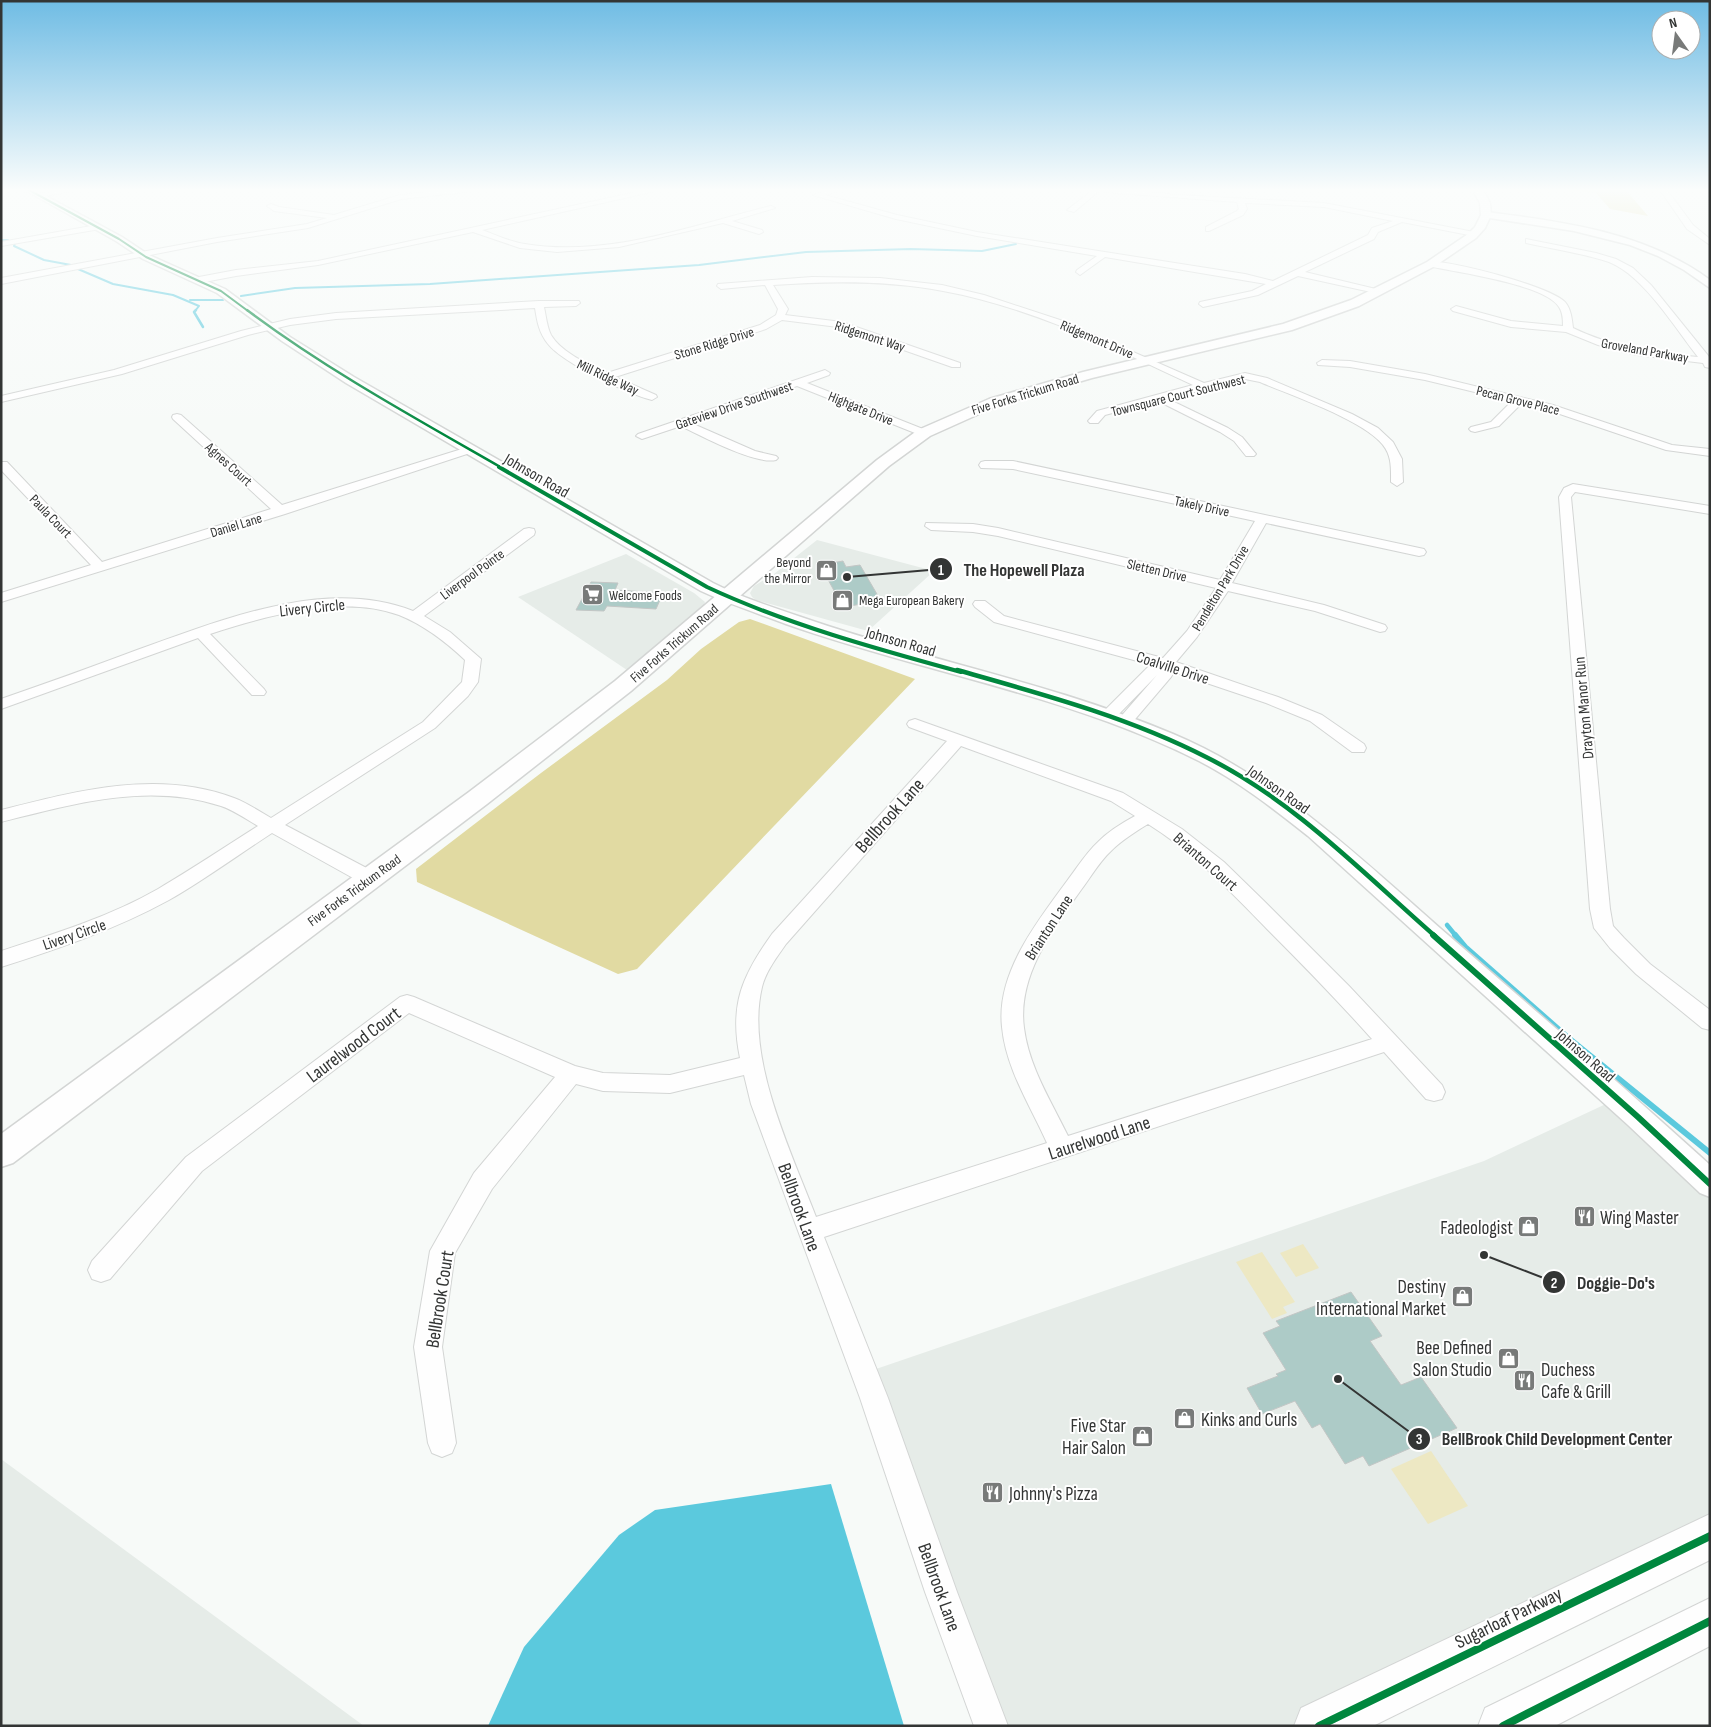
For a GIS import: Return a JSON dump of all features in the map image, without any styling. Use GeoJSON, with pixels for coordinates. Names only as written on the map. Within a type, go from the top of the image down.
{"type":"FeatureCollection","features":[{"type":"Feature","properties":{"kind":"main road","name":"Five Forks Trickum Road"},"geometry":{"type":"LineString","coordinates":[[1,1153],[478,798],[623,686],[876,469],[924,433],[994,402],[1088,375],[1296,325],[1340,310],[1418,271]]}},
{"type":"Feature","properties":{"kind":"main road","name":"Sugarloaf Parkway"},"geometry":{"type":"LineString","coordinates":[[1319,1726],[1710,1536]]}},
{"type":"Feature","properties":{"kind":"main road"},"geometry":{"type":"LineString","coordinates":[[1503,1726],[1710,1621]]}},
{"type":"Feature","properties":{"kind":"street"},"geometry":{"type":"LineString","coordinates":[[1,281],[55,271]]}},
{"type":"Feature","properties":{"kind":"street","name":"Johnson Road"},"geometry":{"type":"LineString","coordinates":[[178,271],[226,294],[350,380],[697,582],[728,597],[871,646],[1117,718],[1207,757],[1244,778],[1316,831],[1638,1117],[1710,1184]]}},
{"type":"Feature","properties":{"kind":"street"},"geometry":{"type":"LineString","coordinates":[[200,280],[248,271]]}},
{"type":"Feature","properties":{"kind":"street"},"geometry":{"type":"LineString","coordinates":[[1204,271],[1275,284]]}},
{"type":"Feature","properties":{"kind":"street"},"geometry":{"type":"LineString","coordinates":[[1203,304],[1245,296],[1302,271]]}},
{"type":"Feature","properties":{"kind":"street"},"geometry":{"type":"LineString","coordinates":[[1456,309],[1492,321],[1516,326],[1568,329],[1566,311],[1560,302],[1544,293],[1498,278],[1463,271]]}},
{"type":"Feature","properties":{"kind":"street"},"geometry":{"type":"LineString","coordinates":[[1631,271],[1648,287],[1708,362]]}},
{"type":"Feature","properties":{"kind":"street"},"geometry":{"type":"LineString","coordinates":[[1689,271],[1710,285]]}},
{"type":"Feature","properties":{"kind":"street"},"geometry":{"type":"LineString","coordinates":[[1297,273],[1377,292]]}},
{"type":"Feature","properties":{"kind":"street","name":"Ridgemont Drive"},"geometry":{"type":"LineString","coordinates":[[721,286],[767,282],[867,279],[943,288],[1029,312],[1101,338],[1203,386]]}},
{"type":"Feature","properties":{"kind":"street"},"geometry":{"type":"LineString","coordinates":[[767,282],[783,308],[780,318]]}},
{"type":"Feature","properties":{"kind":"street"},"geometry":{"type":"LineString","coordinates":[[1,399],[132,368],[226,337],[317,317],[576,303]]}},
{"type":"Feature","properties":{"kind":"street","name":"Mill Ridge Way"},"geometry":{"type":"LineString","coordinates":[[539,304],[546,336],[558,349],[580,365],[652,397]]}},
{"type":"Feature","properties":{"kind":"street","name":"Ridgemont Way"},"geometry":{"type":"LineString","coordinates":[[780,318],[839,324],[956,365]]}},
{"type":"Feature","properties":{"kind":"street","name":"Stone Ridge Drive"},"geometry":{"type":"LineString","coordinates":[[608,376],[763,327],[780,318]]}},
{"type":"Feature","properties":{"kind":"street","name":"Groveland Parkway"},"geometry":{"type":"LineString","coordinates":[[1568,329],[1584,338],[1607,345],[1708,362]]}},
{"type":"Feature","properties":{"kind":"street","name":"Pecan Grove Place"},"geometry":{"type":"LineString","coordinates":[[1322,363],[1350,364],[1425,377],[1549,407],[1670,448],[1710,453]]}},
{"type":"Feature","properties":{"kind":"street","name":"Gateview Drive Southwest"},"geometry":{"type":"LineString","coordinates":[[642,436],[825,373]]}},
{"type":"Feature","properties":{"kind":"street","name":"Townsquare Court Southwest"},"geometry":{"type":"LineString","coordinates":[[1094,421],[1101,413],[1234,378],[1255,377],[1348,416],[1374,430],[1389,444],[1396,459],[1397,482]]}},
{"type":"Feature","properties":{"kind":"street","name":"Highgate Drive"},"geometry":{"type":"LineString","coordinates":[[798,383],[924,433]]}},
{"type":"Feature","properties":{"kind":"street"},"geometry":{"type":"LineString","coordinates":[[1158,398],[1231,434],[1238,439],[1250,454]]}},
{"type":"Feature","properties":{"kind":"street"},"geometry":{"type":"LineString","coordinates":[[1475,428],[1495,424],[1519,400]]}},
{"type":"Feature","properties":{"kind":"street","name":"Agnes Court"},"geometry":{"type":"LineString","coordinates":[[178,418],[281,511]]}},
{"type":"Feature","properties":{"kind":"street"},"geometry":{"type":"LineString","coordinates":[[682,423],[752,454],[772,458]]}},
{"type":"Feature","properties":{"kind":"street","name":"Daniel Lane"},"geometry":{"type":"LineString","coordinates":[[1,598],[469,450]]}},
{"type":"Feature","properties":{"kind":"street","name":"Paula Court"},"geometry":{"type":"LineString","coordinates":[[3,465],[100,567]]}},
{"type":"Feature","properties":{"kind":"street","name":"Takely Drive"},"geometry":{"type":"LineString","coordinates":[[985,465],[1013,465],[1419,552]]}},
{"type":"Feature","properties":{"kind":"street","name":"Drayton Manor Run"},"geometry":{"type":"LineString","coordinates":[[1710,510],[1574,488],[1568,491],[1565,497],[1600,909],[1604,928],[1643,969],[1710,1022]]}},
{"type":"Feature","properties":{"kind":"street","name":"Pendelton Park Drive"},"geometry":{"type":"LineString","coordinates":[[1166,664],[1192,634],[1224,586],[1262,518]]}},
{"type":"Feature","properties":{"kind":"street","name":"Sletten Drive"},"geometry":{"type":"LineString","coordinates":[[931,526],[989,530],[1319,608],[1380,628]]}},
{"type":"Feature","properties":{"kind":"street","name":"Liverpool Pointe"},"geometry":{"type":"LineString","coordinates":[[415,616],[530,532]]}},
{"type":"Feature","properties":{"kind":"street","name":"Livery Circle"},"geometry":{"type":"LineString","coordinates":[[1,704],[200,632],[258,614],[320,603],[347,602],[391,608],[415,616],[433,627],[473,659],[470,682],[462,693],[429,725],[164,894],[129,914],[83,932],[1,958]]}},
{"type":"Feature","properties":{"kind":"street","name":"Coalville Drive"},"geometry":{"type":"LineString","coordinates":[[980,604],[999,619],[1166,664],[1316,718],[1358,748]]}},
{"type":"Feature","properties":{"kind":"street"},"geometry":{"type":"LineString","coordinates":[[200,632],[258,692]]}},
{"type":"Feature","properties":{"kind":"street"},"geometry":{"type":"LineString","coordinates":[[1117,718],[1166,674],[1166,664]]}},
{"type":"Feature","properties":{"kind":"street","name":"Brianton Court"},"geometry":{"type":"LineString","coordinates":[[915,724],[1117,797],[1176,833],[1217,867],[1342,992],[1434,1092]]}},
{"type":"Feature","properties":{"kind":"street","name":"Bellbrook Lane"},"geometry":{"type":"LineString","coordinates":[[958,739],[779,939],[762,964],[752,985],[747,1010],[748,1044],[762,1104],[874,1398],[941,1592],[991,1726]]}},
{"type":"Feature","properties":{"kind":"street"},"geometry":{"type":"LineString","coordinates":[[1,816],[68,799],[121,790],[178,790],[228,802],[370,878]]}},
{"type":"Feature","properties":{"kind":"street","name":"Brianton Lane"},"geometry":{"type":"LineString","coordinates":[[1062,1148],[1031,1088],[1018,1050],[1012,1019],[1014,992],[1031,950],[1102,847],[1148,816]]}},
{"type":"Feature","properties":{"kind":"street","name":"Laurelwood Court"},"geometry":{"type":"LineString","coordinates":[[101,1270],[194,1164],[407,1003],[571,1074],[603,1082],[670,1084],[752,1064]]}},
{"type":"Feature","properties":{"kind":"street","name":"Laurelwood Lane"},"geometry":{"type":"LineString","coordinates":[[809,1231],[1389,1042]]}},
{"type":"Feature","properties":{"kind":"street","name":"Bellbrook Court"},"geometry":{"type":"LineString","coordinates":[[442,1443],[428,1347],[443,1251],[483,1180],[571,1074]]}},
{"type":"Feature","properties":{"kind":"shaded area"},"geometry":{"type":"Polygon","coordinates":[[[817,540],[934,571],[868,631],[756,600],[752,597],[750,593],[754,586],[774,574],[817,540]]]}},
{"type":"Feature","properties":{"kind":"shaded area"},"geometry":{"type":"Polygon","coordinates":[[[626,554],[694,593],[705,602],[703,607],[676,631],[627,670],[518,597],[626,554]]]}},
{"type":"Feature","properties":{"kind":"shaded area"},"geometry":{"type":"Polygon","coordinates":[[[750,619],[915,679],[637,969],[618,974],[417,882],[416,869],[667,680],[701,649],[739,622],[750,619]]]}},
{"type":"Feature","properties":{"kind":"shaded area"},"geometry":{"type":"Polygon","coordinates":[[[1608,1103],[1710,1199],[1710,1532],[1355,1726],[1005,1726],[876,1369],[1484,1161],[1608,1103]]]}},
{"type":"Feature","properties":{"kind":"shaded area"},"geometry":{"type":"Polygon","coordinates":[[[1303,1244],[1319,1268],[1296,1277],[1280,1253],[1303,1244]]]}},
{"type":"Feature","properties":{"kind":"shaded area"},"geometry":{"type":"Polygon","coordinates":[[[1262,1252],[1295,1302],[1283,1307],[1287,1313],[1272,1319],[1236,1262],[1262,1252]]]}},
{"type":"Feature","properties":{"kind":"shaded area"},"geometry":{"type":"Polygon","coordinates":[[[1431,1451],[1468,1506],[1428,1524],[1391,1469],[1431,1451]]]}},
{"type":"Feature","properties":{"kind":"shaded area"},"geometry":{"type":"Polygon","coordinates":[[[1,1459],[364,1726],[1,1726],[1,1459]]]}},
{"type":"Feature","properties":{"kind":"water"},"geometry":{"type":"Polygon","coordinates":[[[831,1484],[904,1726],[488,1726],[524,1647],[619,1535],[655,1510],[831,1484]]]}},
{"type":"Feature","properties":{"kind":"building"},"geometry":{"type":"Polygon","coordinates":[[[843,561],[846,567],[860,565],[881,601],[843,607],[820,565],[843,561]]]}},
{"type":"Feature","properties":{"kind":"building"},"geometry":{"type":"Polygon","coordinates":[[[591,582],[618,583],[615,590],[663,593],[656,609],[607,606],[604,611],[576,610],[591,582]]]}},
{"type":"Feature","properties":{"kind":"building"},"geometry":{"type":"Polygon","coordinates":[[[1351,1292],[1382,1336],[1370,1341],[1401,1385],[1421,1377],[1457,1428],[1369,1466],[1363,1456],[1345,1464],[1320,1424],[1312,1428],[1295,1401],[1262,1414],[1247,1388],[1278,1376],[1276,1374],[1286,1370],[1263,1333],[1280,1326],[1276,1321],[1351,1292]]]}},
{"type":"Feature","properties":{"kind":"waterway"},"geometry":{"type":"LineString","coordinates":[[82,271],[113,284],[173,295],[199,306],[195,311]]}},
{"type":"Feature","properties":{"kind":"waterway"},"geometry":{"type":"LineString","coordinates":[[241,296],[295,288],[430,284],[620,271]]}},
{"type":"Feature","properties":{"kind":"waterway"},"geometry":{"type":"LineString","coordinates":[[190,300],[223,300]]}},
{"type":"Feature","properties":{"kind":"waterway"},"geometry":{"type":"LineString","coordinates":[[195,311],[203,327]]}},
{"type":"Feature","properties":{"kind":"waterway"},"geometry":{"type":"LineString","coordinates":[[1447,925],[1456,936]]}},
{"type":"Feature","properties":{"kind":"waterway"},"geometry":{"type":"LineString","coordinates":[[1455,935],[1465,947],[1566,1036],[1710,1153]]}},
{"type":"Feature","properties":{"kind":"cycle path"},"geometry":{"type":"LineString","coordinates":[[176,271],[221,291],[286,339],[350,380],[707,587],[728,597],[853,640],[1084,707],[1167,738],[1221,765],[1263,792],[1316,831],[1638,1117],[1710,1184]]}},
{"type":"Feature","properties":{"kind":"cycle path"},"geometry":{"type":"LineString","coordinates":[[1319,1726],[1710,1536]]}},
{"type":"Feature","properties":{"kind":"cycle path"},"geometry":{"type":"LineString","coordinates":[[1503,1726],[1710,1621]]}},
{"type":"Feature","properties":{"kind":"place","name":"Beyond the Mirror"},"geometry":{"type":"Point","coordinates":[827,570]}},
{"type":"Feature","properties":{"kind":"place","name":"The Hopewell Plaza"},"geometry":{"type":"Point","coordinates":[847,577]}},
{"type":"Feature","properties":{"kind":"place","name":"Welcome Foods"},"geometry":{"type":"Point","coordinates":[593,595]}},
{"type":"Feature","properties":{"kind":"place","name":"Mega European Bakery"},"geometry":{"type":"Point","coordinates":[843,600]}},
{"type":"Feature","properties":{"kind":"place","name":"Wing Master"},"geometry":{"type":"Point","coordinates":[1584,1217]}},
{"type":"Feature","properties":{"kind":"place","name":"Fadeologist"},"geometry":{"type":"Point","coordinates":[1529,1227]}},
{"type":"Feature","properties":{"kind":"place","name":"Doggie-Do's"},"geometry":{"type":"Point","coordinates":[1484,1255]}},
{"type":"Feature","properties":{"kind":"place","name":"Destiny International Market"},"geometry":{"type":"Point","coordinates":[1462,1297]}},
{"type":"Feature","properties":{"kind":"place","name":"Bee Defined Salon Studio"},"geometry":{"type":"Point","coordinates":[1508,1358]}},
{"type":"Feature","properties":{"kind":"place","name":"BellBrook Child Development Center"},"geometry":{"type":"Point","coordinates":[1338,1379]}},
{"type":"Feature","properties":{"kind":"place","name":"Duchess Cafe & Grill"},"geometry":{"type":"Point","coordinates":[1525,1380]}},
{"type":"Feature","properties":{"kind":"place","name":"Kinks and Curls"},"geometry":{"type":"Point","coordinates":[1185,1419]}},
{"type":"Feature","properties":{"kind":"place","name":"Five Star Hair Salon"},"geometry":{"type":"Point","coordinates":[1142,1436]}},
{"type":"Feature","properties":{"kind":"place","name":"Johnny's Pizza"},"geometry":{"type":"Point","coordinates":[993,1493]}}]}
